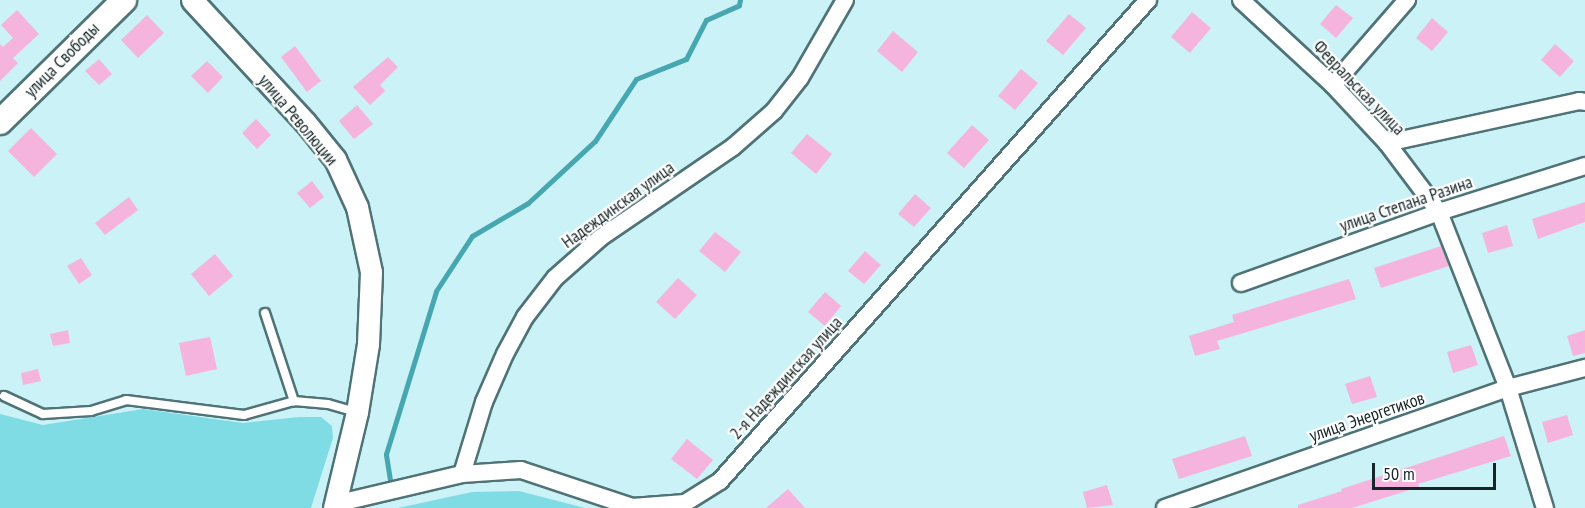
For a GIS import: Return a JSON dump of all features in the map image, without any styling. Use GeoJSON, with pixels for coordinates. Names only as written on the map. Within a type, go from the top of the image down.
{"type":"FeatureCollection","features":[{"type":"Feature","properties":{"kind":"main road"},"geometry":{"type":"LineString","coordinates":[[78,43],[95,12],[97,0]]}},
{"type":"Feature","properties":{"kind":"main road","name":"улица Свободы"},"geometry":{"type":"LineString","coordinates":[[0,122],[124,0]]}},
{"type":"Feature","properties":{"kind":"street","name":"улица Революции"},"geometry":{"type":"LineString","coordinates":[[192,0],[335,159],[357,207],[371,272],[368,344],[357,412],[334,506]]}},
{"type":"Feature","properties":{"kind":"street","name":"Надеждинская улица"},"geometry":{"type":"LineString","coordinates":[[462,474],[484,402],[505,354],[525,317],[555,278],[600,238],[733,147],[774,111],[800,78],[845,0]]}},
{"type":"Feature","properties":{"kind":"street","name":"2-я Надеждинская улица"},"geometry":{"type":"LineString","coordinates":[[334,506],[462,474],[521,470],[632,507],[685,503],[720,481],[1148,0]]}},
{"type":"Feature","properties":{"kind":"street","name":"Февральская улица"},"geometry":{"type":"LineString","coordinates":[[1241,0],[1332,85],[1387,143],[1439,212],[1508,388],[1545,508]]}},
{"type":"Feature","properties":{"kind":"street"},"geometry":{"type":"LineString","coordinates":[[1332,85],[1407,0]]}},
{"type":"Feature","properties":{"kind":"street"},"geometry":{"type":"LineString","coordinates":[[1387,143],[1583,99]]}},
{"type":"Feature","properties":{"kind":"street","name":"улица Степана Разина"},"geometry":{"type":"LineString","coordinates":[[1241,283],[1439,212],[1585,166]]}},
{"type":"Feature","properties":{"kind":"street","name":"улица Энергетиков"},"geometry":{"type":"LineString","coordinates":[[1164,508],[1508,388],[1585,368]]}},
{"type":"Feature","properties":{"kind":"lane"},"geometry":{"type":"LineString","coordinates":[[265,313],[294,401]]}},
{"type":"Feature","properties":{"kind":"lane"},"geometry":{"type":"LineString","coordinates":[[4,396],[43,414],[92,411],[126,400],[143,400],[244,415],[294,401],[328,404],[357,412]]}},
{"type":"Feature","properties":{"kind":"shaded area"},"geometry":{"type":"Polygon","coordinates":[[[143,409],[243,423],[321,417],[332,426],[333,438],[311,508],[0,508],[0,414],[43,425],[143,409]]]}},
{"type":"Feature","properties":{"kind":"shaded area"},"geometry":{"type":"Polygon","coordinates":[[[519,491],[585,508],[398,508],[472,492],[519,491]]]}},
{"type":"Feature","properties":{"kind":"building"},"geometry":{"type":"Polygon","coordinates":[[[1336,5],[1353,18],[1336,38],[1320,24],[1336,5]]]}},
{"type":"Feature","properties":{"kind":"building"},"geometry":{"type":"Polygon","coordinates":[[[17,10],[39,34],[13,58],[18,63],[0,81],[0,44],[3,47],[13,38],[1,25],[17,10]]]}},
{"type":"Feature","properties":{"kind":"building"},"geometry":{"type":"Polygon","coordinates":[[[1192,12],[1211,28],[1190,53],[1171,37],[1192,12]]]}},
{"type":"Feature","properties":{"kind":"building"},"geometry":{"type":"Polygon","coordinates":[[[1069,14],[1086,28],[1063,55],[1046,41],[1069,14]]]}},
{"type":"Feature","properties":{"kind":"building"},"geometry":{"type":"Polygon","coordinates":[[[147,15],[164,33],[138,58],[121,40],[147,15]]]}},
{"type":"Feature","properties":{"kind":"building"},"geometry":{"type":"Polygon","coordinates":[[[1432,18],[1448,32],[1432,51],[1416,38],[1432,18]]]}},
{"type":"Feature","properties":{"kind":"building"},"geometry":{"type":"Polygon","coordinates":[[[893,31],[918,52],[902,72],[877,51],[893,31]]]}},
{"type":"Feature","properties":{"kind":"building"},"geometry":{"type":"Polygon","coordinates":[[[1555,44],[1574,61],[1560,77],[1541,60],[1555,44]]]}},
{"type":"Feature","properties":{"kind":"building"},"geometry":{"type":"Polygon","coordinates":[[[295,46],[321,81],[307,92],[281,57],[295,46]]]}},
{"type":"Feature","properties":{"kind":"building"},"geometry":{"type":"Polygon","coordinates":[[[388,57],[398,67],[380,85],[385,91],[370,105],[353,87],[388,57]]]}},
{"type":"Feature","properties":{"kind":"building"},"geometry":{"type":"Polygon","coordinates":[[[99,59],[112,74],[99,85],[85,71],[99,59]]]}},
{"type":"Feature","properties":{"kind":"building"},"geometry":{"type":"Polygon","coordinates":[[[207,61],[223,77],[208,93],[191,76],[207,61]]]}},
{"type":"Feature","properties":{"kind":"building"},"geometry":{"type":"Polygon","coordinates":[[[1021,69],[1038,83],[1015,110],[998,96],[1021,69]]]}},
{"type":"Feature","properties":{"kind":"building"},"geometry":{"type":"Polygon","coordinates":[[[357,105],[373,124],[354,139],[339,121],[357,105]]]}},
{"type":"Feature","properties":{"kind":"building"},"geometry":{"type":"Polygon","coordinates":[[[256,119],[271,135],[257,149],[242,133],[256,119]]]}},
{"type":"Feature","properties":{"kind":"building"},"geometry":{"type":"Polygon","coordinates":[[[972,125],[989,140],[964,168],[947,153],[972,125]]]}},
{"type":"Feature","properties":{"kind":"building"},"geometry":{"type":"Polygon","coordinates":[[[31,128],[57,154],[34,177],[8,151],[31,128]]]}},
{"type":"Feature","properties":{"kind":"building"},"geometry":{"type":"Polygon","coordinates":[[[807,134],[832,154],[816,174],[791,153],[807,134]]]}},
{"type":"Feature","properties":{"kind":"building"},"geometry":{"type":"Polygon","coordinates":[[[312,181],[324,197],[310,208],[297,193],[312,181]]]}},
{"type":"Feature","properties":{"kind":"building"},"geometry":{"type":"Polygon","coordinates":[[[915,194],[931,208],[914,227],[898,214],[915,194]]]}},
{"type":"Feature","properties":{"kind":"building"},"geometry":{"type":"Polygon","coordinates":[[[129,197],[138,210],[105,235],[95,223],[129,197]]]}},
{"type":"Feature","properties":{"kind":"building"},"geometry":{"type":"Polygon","coordinates":[[[1585,202],[1585,222],[1538,239],[1532,219],[1585,202]]]}},
{"type":"Feature","properties":{"kind":"building"},"geometry":{"type":"Polygon","coordinates":[[[1507,225],[1513,246],[1488,253],[1482,233],[1507,225]]]}},
{"type":"Feature","properties":{"kind":"building"},"geometry":{"type":"Polygon","coordinates":[[[715,232],[741,252],[725,272],[699,251],[715,232]]]}},
{"type":"Feature","properties":{"kind":"building"},"geometry":{"type":"Polygon","coordinates":[[[1441,246],[1449,266],[1381,288],[1374,268],[1441,246]]]}},
{"type":"Feature","properties":{"kind":"building"},"geometry":{"type":"Polygon","coordinates":[[[865,251],[881,265],[864,284],[848,271],[865,251]]]}},
{"type":"Feature","properties":{"kind":"building"},"geometry":{"type":"Polygon","coordinates":[[[215,254],[233,276],[209,296],[191,274],[215,254]]]}},
{"type":"Feature","properties":{"kind":"building"},"geometry":{"type":"Polygon","coordinates":[[[81,258],[92,275],[79,284],[67,266],[81,258]]]}},
{"type":"Feature","properties":{"kind":"building"},"geometry":{"type":"Polygon","coordinates":[[[678,278],[697,295],[675,319],[656,302],[678,278]]]}},
{"type":"Feature","properties":{"kind":"building"},"geometry":{"type":"Polygon","coordinates":[[[1349,279],[1356,299],[1217,341],[1220,349],[1195,356],[1189,336],[1234,322],[1232,315],[1349,279]]]}},
{"type":"Feature","properties":{"kind":"building"},"geometry":{"type":"Polygon","coordinates":[[[825,292],[841,306],[825,326],[808,312],[825,292]]]}},
{"type":"Feature","properties":{"kind":"building"},"geometry":{"type":"Polygon","coordinates":[[[68,330],[70,343],[53,346],[50,334],[68,330]]]}},
{"type":"Feature","properties":{"kind":"building"},"geometry":{"type":"Polygon","coordinates":[[[1585,330],[1585,353],[1573,356],[1567,336],[1585,330]]]}},
{"type":"Feature","properties":{"kind":"building"},"geometry":{"type":"Polygon","coordinates":[[[210,337],[217,369],[186,376],[179,343],[210,337]]]}},
{"type":"Feature","properties":{"kind":"building"},"geometry":{"type":"Polygon","coordinates":[[[1471,345],[1478,365],[1453,373],[1447,352],[1471,345]]]}},
{"type":"Feature","properties":{"kind":"building"},"geometry":{"type":"Polygon","coordinates":[[[38,369],[41,381],[23,385],[21,373],[38,369]]]}},
{"type":"Feature","properties":{"kind":"building"},"geometry":{"type":"Polygon","coordinates":[[[1370,376],[1377,397],[1352,404],[1345,384],[1370,376]]]}},
{"type":"Feature","properties":{"kind":"building"},"geometry":{"type":"Polygon","coordinates":[[[1567,415],[1573,435],[1548,443],[1542,422],[1567,415]]]}},
{"type":"Feature","properties":{"kind":"building"},"geometry":{"type":"Polygon","coordinates":[[[1245,436],[1252,456],[1179,479],[1172,459],[1245,436]]]}},
{"type":"Feature","properties":{"kind":"building"},"geometry":{"type":"Polygon","coordinates":[[[1504,436],[1511,456],[1418,484],[1419,487],[1352,508],[1298,508],[1298,505],[1342,491],[1341,489],[1504,436]]]}},
{"type":"Feature","properties":{"kind":"building"},"geometry":{"type":"Polygon","coordinates":[[[687,439],[713,460],[697,479],[671,459],[687,439]]]}},
{"type":"Feature","properties":{"kind":"building"},"geometry":{"type":"Polygon","coordinates":[[[1107,485],[1113,505],[1087,508],[1083,492],[1107,485]]]}},
{"type":"Feature","properties":{"kind":"building"},"geometry":{"type":"Polygon","coordinates":[[[788,489],[805,508],[766,508],[788,489]]]}},
{"type":"Feature","properties":{"kind":"waterway"},"geometry":{"type":"LineString","coordinates":[[390,480],[386,454],[436,291],[472,236],[528,203],[595,141],[636,79],[686,59],[706,20],[739,5],[740,0]]}}]}
